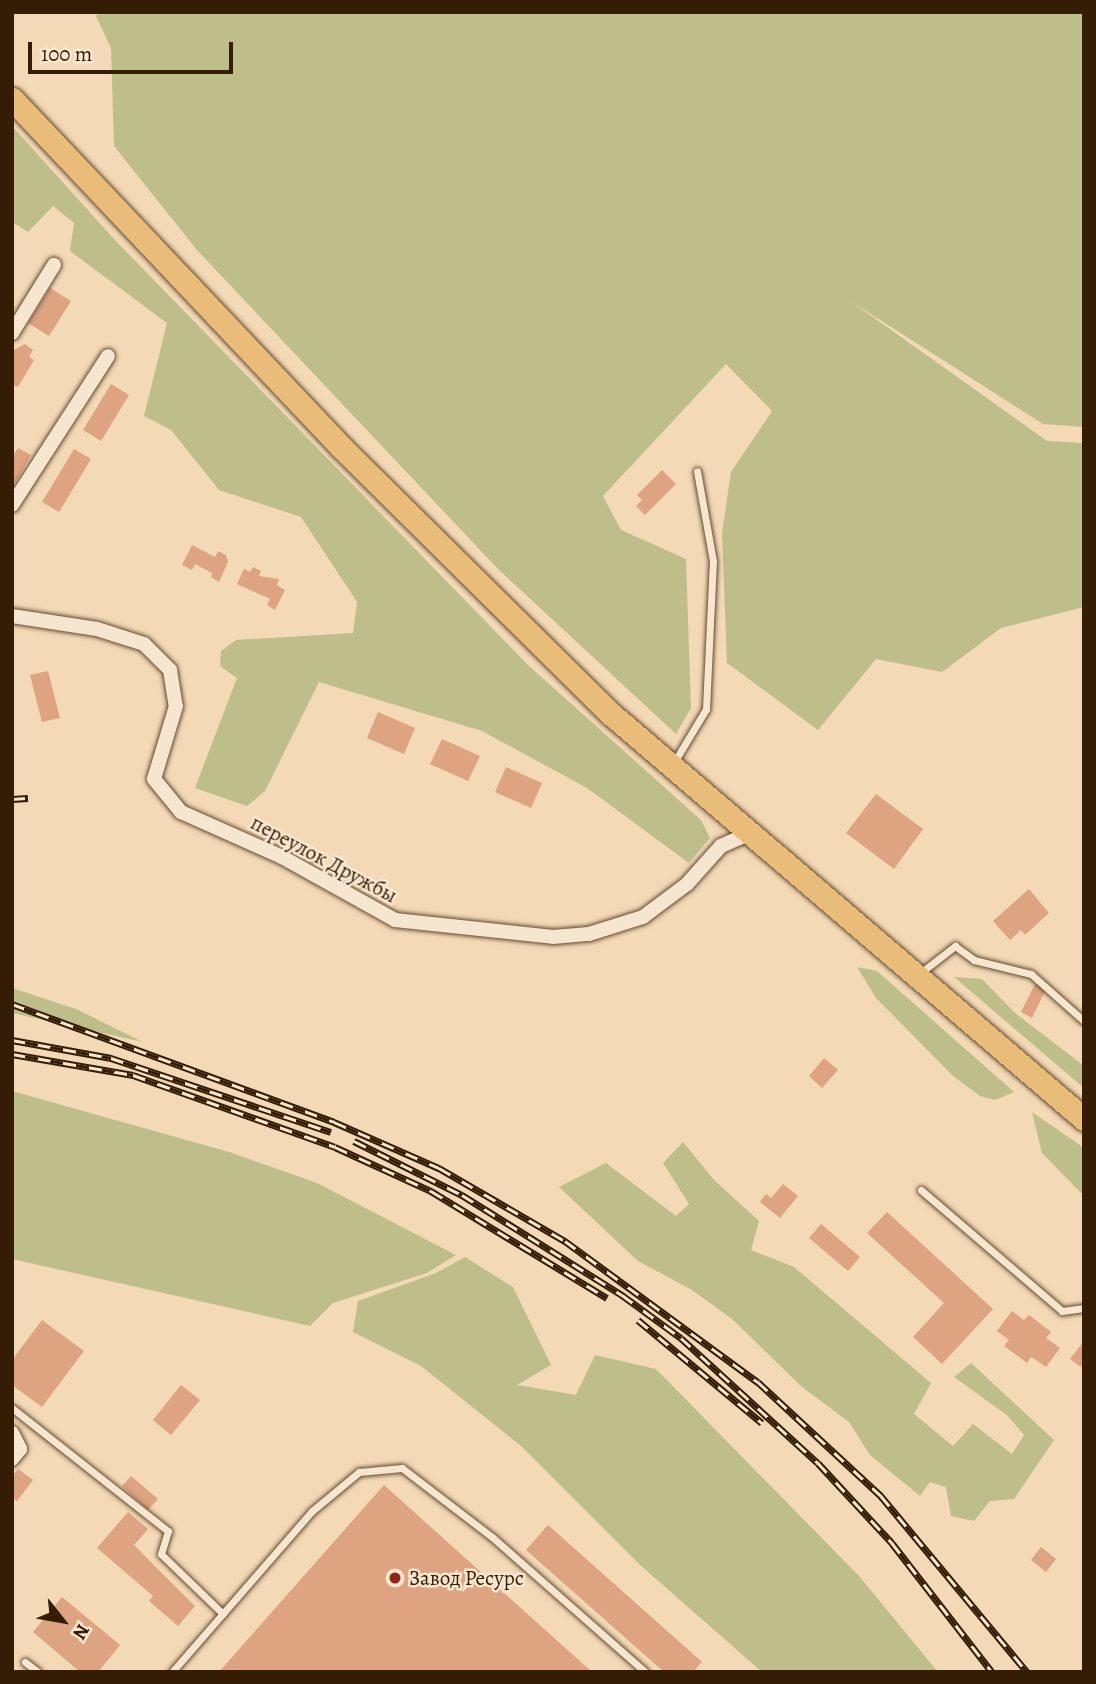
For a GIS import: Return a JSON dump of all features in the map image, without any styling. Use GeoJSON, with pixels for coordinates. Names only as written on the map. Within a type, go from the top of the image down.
{"type":"FeatureCollection","features":[{"type":"Feature","properties":{"kind":"main road"},"geometry":{"type":"LineString","coordinates":[[12,99],[352,458],[611,714],[1084,1119]]}},
{"type":"Feature","properties":{"kind":"street"},"geometry":{"type":"LineString","coordinates":[[12,333],[54,265]]}},
{"type":"Feature","properties":{"kind":"street"},"geometry":{"type":"LineString","coordinates":[[12,505],[108,356]]}},
{"type":"Feature","properties":{"kind":"street","name":"переулок Дружбы"},"geometry":{"type":"LineString","coordinates":[[12,616],[97,629],[144,644],[170,670],[176,706],[154,779],[181,812],[282,857],[395,920],[427,926],[553,937],[589,934],[643,917],[687,884],[722,846],[750,833]]}},
{"type":"Feature","properties":{"kind":"street"},"geometry":{"type":"LineString","coordinates":[[12,1433],[16,1454]]}},
{"type":"Feature","properties":{"kind":"lane"},"geometry":{"type":"LineString","coordinates":[[672,766],[706,709],[713,561],[697,471]]}},
{"type":"Feature","properties":{"kind":"lane"},"geometry":{"type":"LineString","coordinates":[[917,976],[955,946],[974,960],[1031,974],[1084,1021]]}},
{"type":"Feature","properties":{"kind":"lane"},"geometry":{"type":"LineString","coordinates":[[921,1190],[1062,1311],[1084,1308]]}},
{"type":"Feature","properties":{"kind":"lane"},"geometry":{"type":"LineString","coordinates":[[12,1408],[167,1531],[162,1554],[223,1614]]}},
{"type":"Feature","properties":{"kind":"lane"},"geometry":{"type":"LineString","coordinates":[[172,1672],[312,1511],[359,1472],[402,1468],[492,1537],[645,1672]]}},
{"type":"Feature","properties":{"kind":"lane"},"geometry":{"type":"LineString","coordinates":[[25,1661],[38,1672]]}},
{"type":"Feature","properties":{"kind":"green space"},"geometry":{"type":"Polygon","coordinates":[[[100,12],[1084,12],[1084,427],[1043,424],[852,302],[1047,441],[1084,443],[1084,607],[1001,628],[942,672],[876,659],[818,730],[727,663],[722,534],[731,472],[772,411],[726,364],[603,496],[621,530],[686,559],[691,708],[676,734],[497,568],[197,250],[114,146],[111,48],[96,16],[100,12]]]}},
{"type":"Feature","properties":{"kind":"green space"},"geometry":{"type":"Polygon","coordinates":[[[12,126],[114,239],[528,665],[701,820],[710,838],[689,863],[587,788],[482,731],[319,682],[265,791],[247,806],[195,788],[237,678],[220,666],[221,651],[236,640],[353,633],[357,602],[301,517],[219,490],[171,430],[144,416],[167,323],[70,251],[74,223],[53,206],[28,232],[12,222],[12,126]]]}},
{"type":"Feature","properties":{"kind":"green space"},"geometry":{"type":"Polygon","coordinates":[[[857,967],[877,971],[1014,1092],[995,1100],[980,1096],[953,1076],[876,998],[857,967]]]}},
{"type":"Feature","properties":{"kind":"green space"},"geometry":{"type":"Polygon","coordinates":[[[954,977],[982,979],[1015,1013],[1083,1065],[1084,1088],[954,977]]]}},
{"type":"Feature","properties":{"kind":"green space"},"geometry":{"type":"Polygon","coordinates":[[[12,988],[76,1009],[143,1042],[12,1013],[12,988]]]}},
{"type":"Feature","properties":{"kind":"green space"},"geometry":{"type":"Polygon","coordinates":[[[12,1091],[229,1152],[317,1183],[456,1255],[427,1273],[333,1303],[310,1326],[12,1259],[12,1091]]]}},
{"type":"Feature","properties":{"kind":"green space"},"geometry":{"type":"Polygon","coordinates":[[[1032,1112],[1084,1148],[1084,1196],[1042,1153],[1032,1112]]]}},
{"type":"Feature","properties":{"kind":"green space"},"geometry":{"type":"Polygon","coordinates":[[[683,1142],[714,1180],[759,1221],[751,1250],[794,1267],[931,1383],[914,1414],[953,1446],[973,1424],[1012,1454],[1024,1435],[1007,1415],[954,1377],[971,1363],[1054,1440],[1014,1499],[990,1501],[974,1521],[951,1516],[946,1487],[930,1482],[920,1496],[870,1455],[849,1422],[802,1387],[732,1319],[692,1290],[638,1261],[559,1187],[606,1163],[676,1216],[689,1204],[663,1163],[683,1142]]]}},
{"type":"Feature","properties":{"kind":"green space"},"geometry":{"type":"Polygon","coordinates":[[[465,1257],[513,1287],[551,1365],[517,1385],[576,1395],[595,1355],[656,1369],[859,1576],[938,1672],[762,1672],[639,1564],[521,1446],[421,1366],[353,1332],[358,1301],[436,1273],[465,1257]]]}},
{"type":"Feature","properties":{"kind":"building"},"geometry":{"type":"Polygon","coordinates":[[[50,288],[71,301],[49,336],[28,323],[50,288]]]}},
{"type":"Feature","properties":{"kind":"building"},"geometry":{"type":"Polygon","coordinates":[[[25,344],[33,350],[29,357],[34,360],[18,387],[12,384],[12,351],[25,344]]]}},
{"type":"Feature","properties":{"kind":"building"},"geometry":{"type":"Polygon","coordinates":[[[111,384],[129,395],[101,441],[83,430],[111,384]]]}},
{"type":"Feature","properties":{"kind":"building"},"geometry":{"type":"Polygon","coordinates":[[[18,448],[31,455],[12,488],[12,458],[18,448]]]}},
{"type":"Feature","properties":{"kind":"building"},"geometry":{"type":"Polygon","coordinates":[[[74,449],[91,459],[59,512],[42,502],[74,449]]]}},
{"type":"Feature","properties":{"kind":"building"},"geometry":{"type":"Polygon","coordinates":[[[662,470],[676,484],[645,515],[636,506],[642,500],[637,495],[662,470]]]}},
{"type":"Feature","properties":{"kind":"building"},"geometry":{"type":"Polygon","coordinates":[[[192,545],[215,557],[218,551],[226,555],[228,562],[219,582],[211,577],[212,573],[195,564],[192,570],[182,565],[192,545]]]}},
{"type":"Feature","properties":{"kind":"building"},"geometry":{"type":"Polygon","coordinates":[[[253,567],[261,571],[259,576],[279,579],[277,585],[285,590],[275,610],[267,605],[270,599],[237,584],[244,569],[250,572],[253,567]]]}},
{"type":"Feature","properties":{"kind":"building"},"geometry":{"type":"Polygon","coordinates":[[[48,671],[60,718],[42,722],[30,675],[48,671]]]}},
{"type":"Feature","properties":{"kind":"building"},"geometry":{"type":"Polygon","coordinates":[[[378,712],[415,728],[404,754],[367,738],[378,712]]]}},
{"type":"Feature","properties":{"kind":"building"},"geometry":{"type":"Polygon","coordinates":[[[442,739],[480,756],[468,781],[430,764],[442,739]]]}},
{"type":"Feature","properties":{"kind":"building"},"geometry":{"type":"Polygon","coordinates":[[[506,767],[542,783],[531,808],[495,792],[506,767]]]}},
{"type":"Feature","properties":{"kind":"building"},"geometry":{"type":"Polygon","coordinates":[[[876,794],[923,829],[894,869],[846,833],[876,794]]]}},
{"type":"Feature","properties":{"kind":"building"},"geometry":{"type":"Polygon","coordinates":[[[1029,889],[1049,913],[1025,935],[1021,930],[1010,940],[993,921],[1029,889]]]}},
{"type":"Feature","properties":{"kind":"building"},"geometry":{"type":"Polygon","coordinates":[[[1035,984],[1046,989],[1032,1018],[1021,1012],[1035,984]]]}},
{"type":"Feature","properties":{"kind":"building"},"geometry":{"type":"Polygon","coordinates":[[[824,1058],[838,1070],[822,1088],[809,1076],[824,1058]]]}},
{"type":"Feature","properties":{"kind":"building"},"geometry":{"type":"Polygon","coordinates":[[[783,1184],[798,1196],[780,1218],[760,1202],[766,1194],[771,1198],[783,1184]]]}},
{"type":"Feature","properties":{"kind":"building"},"geometry":{"type":"Polygon","coordinates":[[[887,1212],[993,1309],[942,1364],[913,1337],[944,1303],[867,1233],[887,1212]]]}},
{"type":"Feature","properties":{"kind":"building"},"geometry":{"type":"Polygon","coordinates":[[[821,1224],[860,1257],[848,1271],[809,1238],[821,1224]]]}},
{"type":"Feature","properties":{"kind":"building"},"geometry":{"type":"Polygon","coordinates":[[[1012,1311],[1024,1320],[1029,1315],[1051,1332],[1046,1338],[1060,1348],[1046,1367],[1031,1357],[1027,1363],[1004,1346],[1009,1340],[997,1331],[1012,1311]]]}},
{"type":"Feature","properties":{"kind":"building"},"geometry":{"type":"Polygon","coordinates":[[[42,1320],[84,1351],[42,1407],[12,1385],[12,1360],[42,1320]]]}},
{"type":"Feature","properties":{"kind":"building"},"geometry":{"type":"Polygon","coordinates":[[[1084,1341],[1084,1363],[1081,1367],[1070,1359],[1084,1341]]]}},
{"type":"Feature","properties":{"kind":"building"},"geometry":{"type":"Polygon","coordinates":[[[181,1385],[200,1400],[171,1435],[153,1420],[181,1385]]]}},
{"type":"Feature","properties":{"kind":"building"},"geometry":{"type":"Polygon","coordinates":[[[18,1469],[33,1480],[17,1501],[12,1498],[12,1477],[18,1469]]]}},
{"type":"Feature","properties":{"kind":"building"},"geometry":{"type":"Polygon","coordinates":[[[131,1476],[158,1499],[148,1510],[122,1486],[131,1476]]]}},
{"type":"Feature","properties":{"kind":"building","name":"Завод Ресурс"},"geometry":{"type":"Polygon","coordinates":[[[384,1485],[592,1672],[219,1672],[384,1485]]]}},
{"type":"Feature","properties":{"kind":"building"},"geometry":{"type":"Polygon","coordinates":[[[128,1512],[148,1529],[134,1545],[195,1606],[178,1626],[149,1601],[153,1596],[97,1548],[128,1512]]]}},
{"type":"Feature","properties":{"kind":"building","name":"Завод Ресурс"},"geometry":{"type":"Polygon","coordinates":[[[548,1525],[702,1662],[693,1672],[664,1672],[526,1550],[548,1525]]]}},
{"type":"Feature","properties":{"kind":"building"},"geometry":{"type":"Polygon","coordinates":[[[1041,1547],[1056,1559],[1046,1572],[1031,1560],[1041,1547]]]}},
{"type":"Feature","properties":{"kind":"building"},"geometry":{"type":"Polygon","coordinates":[[[62,1597],[120,1645],[98,1672],[80,1672],[33,1632],[62,1597]]]}},
{"type":"Feature","properties":{"kind":"railway"},"geometry":{"type":"LineString","coordinates":[[12,799],[28,798]]}},
{"type":"Feature","properties":{"kind":"railway"},"geometry":{"type":"LineString","coordinates":[[12,1004],[334,1122],[439,1168],[565,1241],[758,1382],[881,1496],[1027,1672]]}},
{"type":"Feature","properties":{"kind":"railway"},"geometry":{"type":"LineString","coordinates":[[12,1040],[111,1058],[331,1132]]}},
{"type":"Feature","properties":{"kind":"railway"},"geometry":{"type":"LineString","coordinates":[[12,1054],[133,1075],[335,1147],[431,1191],[607,1298]]}},
{"type":"Feature","properties":{"kind":"railway"},"geometry":{"type":"LineString","coordinates":[[354,1141],[462,1195],[622,1295],[681,1338],[818,1463],[892,1543],[992,1672]]}},
{"type":"Feature","properties":{"kind":"railway"},"geometry":{"type":"LineString","coordinates":[[638,1320],[762,1423]]}},
{"type":"Feature","properties":{"kind":"place","name":"Завод Ресурс"},"geometry":{"type":"Point","coordinates":[395,1578]}}]}
